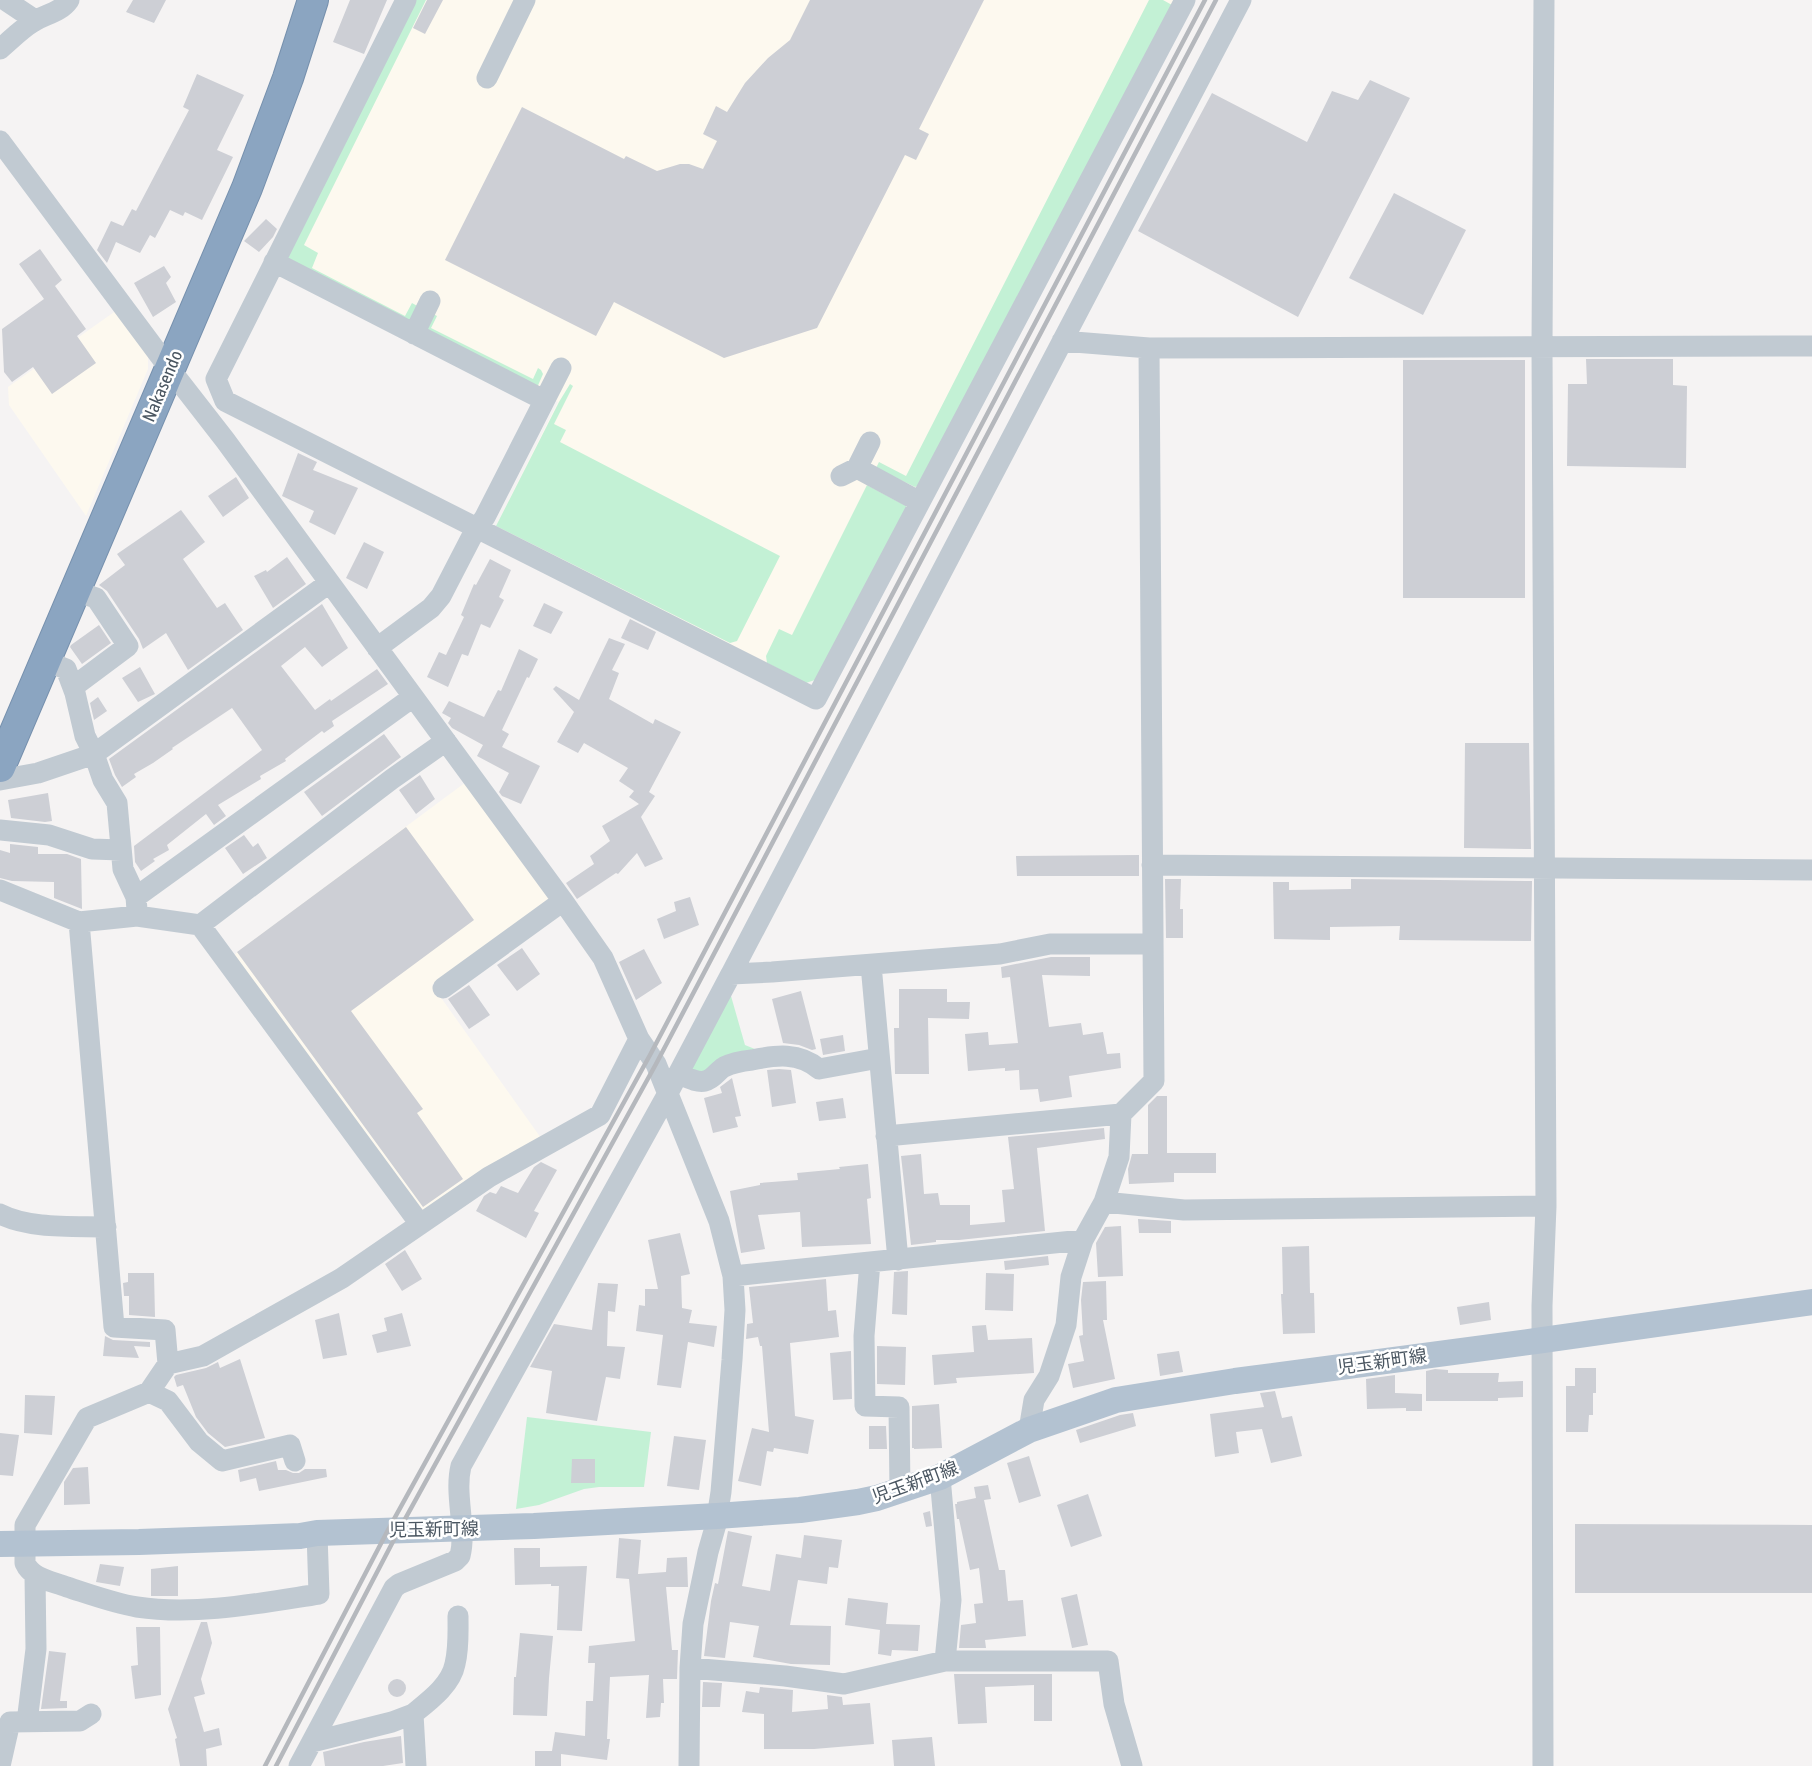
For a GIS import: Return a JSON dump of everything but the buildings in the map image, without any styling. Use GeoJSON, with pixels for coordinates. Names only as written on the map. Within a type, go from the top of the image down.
{"type":"FeatureCollection","features":[{"type":"Feature","properties":{"kind":"highway","name":"Nakasendo"},"geometry":{"type":"LineString","coordinates":[[0,767],[247,188],[288,78],[313,0]]}},
{"type":"Feature","properties":{"kind":"main road","name":"児玉新町線"},"geometry":{"type":"LineString","coordinates":[[12,1544],[158,1541],[534,1526],[810,1509],[858,1502],[940,1477],[1029,1430],[1116,1400],[1235,1381],[1812,1302]]}},
{"type":"Feature","properties":{"kind":"street"},"geometry":{"type":"LineString","coordinates":[[5,0],[35,20]]}},
{"type":"Feature","properties":{"kind":"street"},"geometry":{"type":"LineString","coordinates":[[0,49],[35,20],[61,9],[69,0]]}},
{"type":"Feature","properties":{"kind":"street"},"geometry":{"type":"LineString","coordinates":[[406,0],[216,379],[225,401],[816,699],[1185,0]]}},
{"type":"Feature","properties":{"kind":"street"},"geometry":{"type":"LineString","coordinates":[[486,78],[525,0]]}},
{"type":"Feature","properties":{"kind":"street"},"geometry":{"type":"LineString","coordinates":[[299,1766],[390,1593],[399,1584],[458,1560],[461,1553],[459,1483],[461,1466],[667,1095],[1241,0]]}},
{"type":"Feature","properties":{"kind":"street"},"geometry":{"type":"LineString","coordinates":[[1543,1766],[1542,1306],[1546,1206],[1542,347],[1544,0]]}},
{"type":"Feature","properties":{"kind":"street"},"geometry":{"type":"LineString","coordinates":[[0,141],[199,405],[563,901],[603,958],[639,1039],[656,1064],[719,1221],[733,1276],[735,1310],[721,1491],[693,1624],[689,1766]]}},
{"type":"Feature","properties":{"kind":"street"},"geometry":{"type":"LineString","coordinates":[[274,262],[544,400]]}},
{"type":"Feature","properties":{"kind":"street"},"geometry":{"type":"LineString","coordinates":[[414,334],[430,301]]}},
{"type":"Feature","properties":{"kind":"street"},"geometry":{"type":"LineString","coordinates":[[1062,341],[1149,348],[1812,346]]}},
{"type":"Feature","properties":{"kind":"street"},"geometry":{"type":"LineString","coordinates":[[886,1136],[1121,1114],[1154,1081],[1149,348]]}},
{"type":"Feature","properties":{"kind":"street"},"geometry":{"type":"LineString","coordinates":[[377,648],[431,608],[448,584],[561,368]]}},
{"type":"Feature","properties":{"kind":"street"},"geometry":{"type":"LineString","coordinates":[[199,405],[220,390]]}},
{"type":"Feature","properties":{"kind":"street"},"geometry":{"type":"LineString","coordinates":[[870,442],[849,472],[920,502]]}},
{"type":"Feature","properties":{"kind":"street"},"geometry":{"type":"LineString","coordinates":[[0,780],[38,773],[94,754],[329,583]]}},
{"type":"Feature","properties":{"kind":"street"},"geometry":{"type":"LineString","coordinates":[[73,687],[128,646],[96,598],[75,591]]}},
{"type":"Feature","properties":{"kind":"street"},"geometry":{"type":"LineString","coordinates":[[46,661],[66,669],[86,736],[103,780],[117,803],[123,869],[136,907]]}},
{"type":"Feature","properties":{"kind":"street"},"geometry":{"type":"LineString","coordinates":[[0,890],[79,922],[136,907],[413,697]]}},
{"type":"Feature","properties":{"kind":"street"},"geometry":{"type":"LineString","coordinates":[[200,925],[392,779],[446,741]]}},
{"type":"Feature","properties":{"kind":"street"},"geometry":{"type":"LineString","coordinates":[[0,830],[49,835],[92,849],[121,850]]}},
{"type":"Feature","properties":{"kind":"street"},"geometry":{"type":"LineString","coordinates":[[1152,865],[1812,870]]}},
{"type":"Feature","properties":{"kind":"street"},"geometry":{"type":"LineString","coordinates":[[443,988],[563,901]]}},
{"type":"Feature","properties":{"kind":"street"},"geometry":{"type":"LineString","coordinates":[[136,907],[200,925],[420,1224]]}},
{"type":"Feature","properties":{"kind":"street"},"geometry":{"type":"LineString","coordinates":[[79,922],[114,1327],[165,1330],[168,1364],[149,1392],[87,1418],[12,1544],[27,1568],[35,1576],[86,1593],[136,1607],[215,1608],[319,1594],[317,1533]]}},
{"type":"Feature","properties":{"kind":"street"},"geometry":{"type":"LineString","coordinates":[[731,974],[1000,954],[1050,944],[1153,944]]}},
{"type":"Feature","properties":{"kind":"street"},"geometry":{"type":"LineString","coordinates":[[871,964],[898,1260]]}},
{"type":"Feature","properties":{"kind":"street"},"geometry":{"type":"LineString","coordinates":[[168,1364],[203,1356],[342,1278],[489,1177],[600,1115],[639,1039]]}},
{"type":"Feature","properties":{"kind":"street"},"geometry":{"type":"LineString","coordinates":[[678,1074],[704,1081],[712,1078],[724,1067],[741,1061],[772,1056],[790,1056],[810,1061],[819,1070],[879,1058]]}},
{"type":"Feature","properties":{"kind":"street"},"geometry":{"type":"LineString","coordinates":[[1029,1430],[1034,1400],[1049,1376],[1066,1325],[1071,1277],[1083,1240],[1104,1202],[1119,1157],[1121,1114]]}},
{"type":"Feature","properties":{"kind":"street"},"geometry":{"type":"LineString","coordinates":[[1104,1202],[1184,1210],[1546,1206]]}},
{"type":"Feature","properties":{"kind":"street"},"geometry":{"type":"LineString","coordinates":[[0,1214],[28,1222],[106,1227]]}},
{"type":"Feature","properties":{"kind":"street"},"geometry":{"type":"LineString","coordinates":[[733,1276],[1083,1240]]}},
{"type":"Feature","properties":{"kind":"street"},"geometry":{"type":"LineString","coordinates":[[870,1262],[864,1336],[865,1406],[899,1407],[900,1491]]}},
{"type":"Feature","properties":{"kind":"street"},"geometry":{"type":"LineString","coordinates":[[149,1392],[168,1401],[199,1442],[222,1461],[290,1445],[295,1461]]}},
{"type":"Feature","properties":{"kind":"street"},"geometry":{"type":"LineString","coordinates":[[940,1477],[951,1600],[945,1661]]}},
{"type":"Feature","properties":{"kind":"street"},"geometry":{"type":"LineString","coordinates":[[27,1722],[36,1649],[35,1576]]}},
{"type":"Feature","properties":{"kind":"street"},"geometry":{"type":"LineString","coordinates":[[312,1742],[392,1722],[413,1714],[433,1698],[455,1666],[458,1616]]}},
{"type":"Feature","properties":{"kind":"street"},"geometry":{"type":"LineString","coordinates":[[690,1668],[786,1676],[844,1684],[945,1661],[1108,1661],[1114,1704],[1132,1766]]}},
{"type":"Feature","properties":{"kind":"street"},"geometry":{"type":"LineString","coordinates":[[0,1766],[10,1722],[80,1721],[91,1714]]}},
{"type":"Feature","properties":{"kind":"street"},"geometry":{"type":"LineString","coordinates":[[413,1714],[416,1766]]}},
{"type":"Feature","properties":{"kind":"shaded area"},"geometry":{"type":"Polygon","coordinates":[[[415,0],[1174,0],[818,679],[806,683],[496,526],[558,402],[284,261],[415,0]]]}},
{"type":"Feature","properties":{"kind":"shaded area"},"geometry":{"type":"Polygon","coordinates":[[[117,310],[148,351],[148,369],[86,516],[9,405],[8,387],[117,310]]]}},
{"type":"Feature","properties":{"kind":"shaded area"},"geometry":{"type":"Polygon","coordinates":[[[466,782],[552,899],[432,985],[541,1138],[429,1213],[417,1212],[231,960],[237,952],[466,782]]]}},
{"type":"Feature","properties":{"kind":"green space"},"geometry":{"type":"Polygon","coordinates":[[[415,0],[426,0],[304,245],[318,253],[312,268],[405,316],[412,303],[419,307],[409,325],[284,261],[415,0]]]}},
{"type":"Feature","properties":{"kind":"green space"},"geometry":{"type":"Polygon","coordinates":[[[1149,0],[1163,0],[1172,5],[920,485],[915,487],[876,468],[879,462],[906,476],[1149,0]]]}},
{"type":"Feature","properties":{"kind":"green space"},"geometry":{"type":"Polygon","coordinates":[[[433,314],[437,316],[431,328],[533,379],[538,368],[541,370],[543,374],[536,390],[423,333],[433,314]]]}},
{"type":"Feature","properties":{"kind":"green space"},"geometry":{"type":"Polygon","coordinates":[[[570,384],[573,386],[554,424],[566,430],[560,442],[780,556],[737,641],[730,643],[496,526],[570,384]]]}},
{"type":"Feature","properties":{"kind":"green space"},"geometry":{"type":"Polygon","coordinates":[[[867,485],[906,506],[907,510],[818,679],[806,683],[767,663],[766,656],[779,629],[792,635],[867,485]]]}},
{"type":"Feature","properties":{"kind":"green space"},"geometry":{"type":"Polygon","coordinates":[[[727,982],[745,1045],[772,1056],[715,1075],[678,1074],[727,982]]]}},
{"type":"Feature","properties":{"kind":"green space"},"geometry":{"type":"Polygon","coordinates":[[[527,1417],[651,1432],[644,1487],[584,1489],[539,1505],[516,1509],[527,1417]]]}},
{"type":"Feature","properties":{"kind":"railway"},"geometry":{"type":"LineString","coordinates":[[265,1766],[388,1530],[650,1055],[1205,0]]}},
{"type":"Feature","properties":{"kind":"railway"},"geometry":{"type":"LineString","coordinates":[[276,1766],[399,1530],[656,1064],[1216,0]]}}]}
